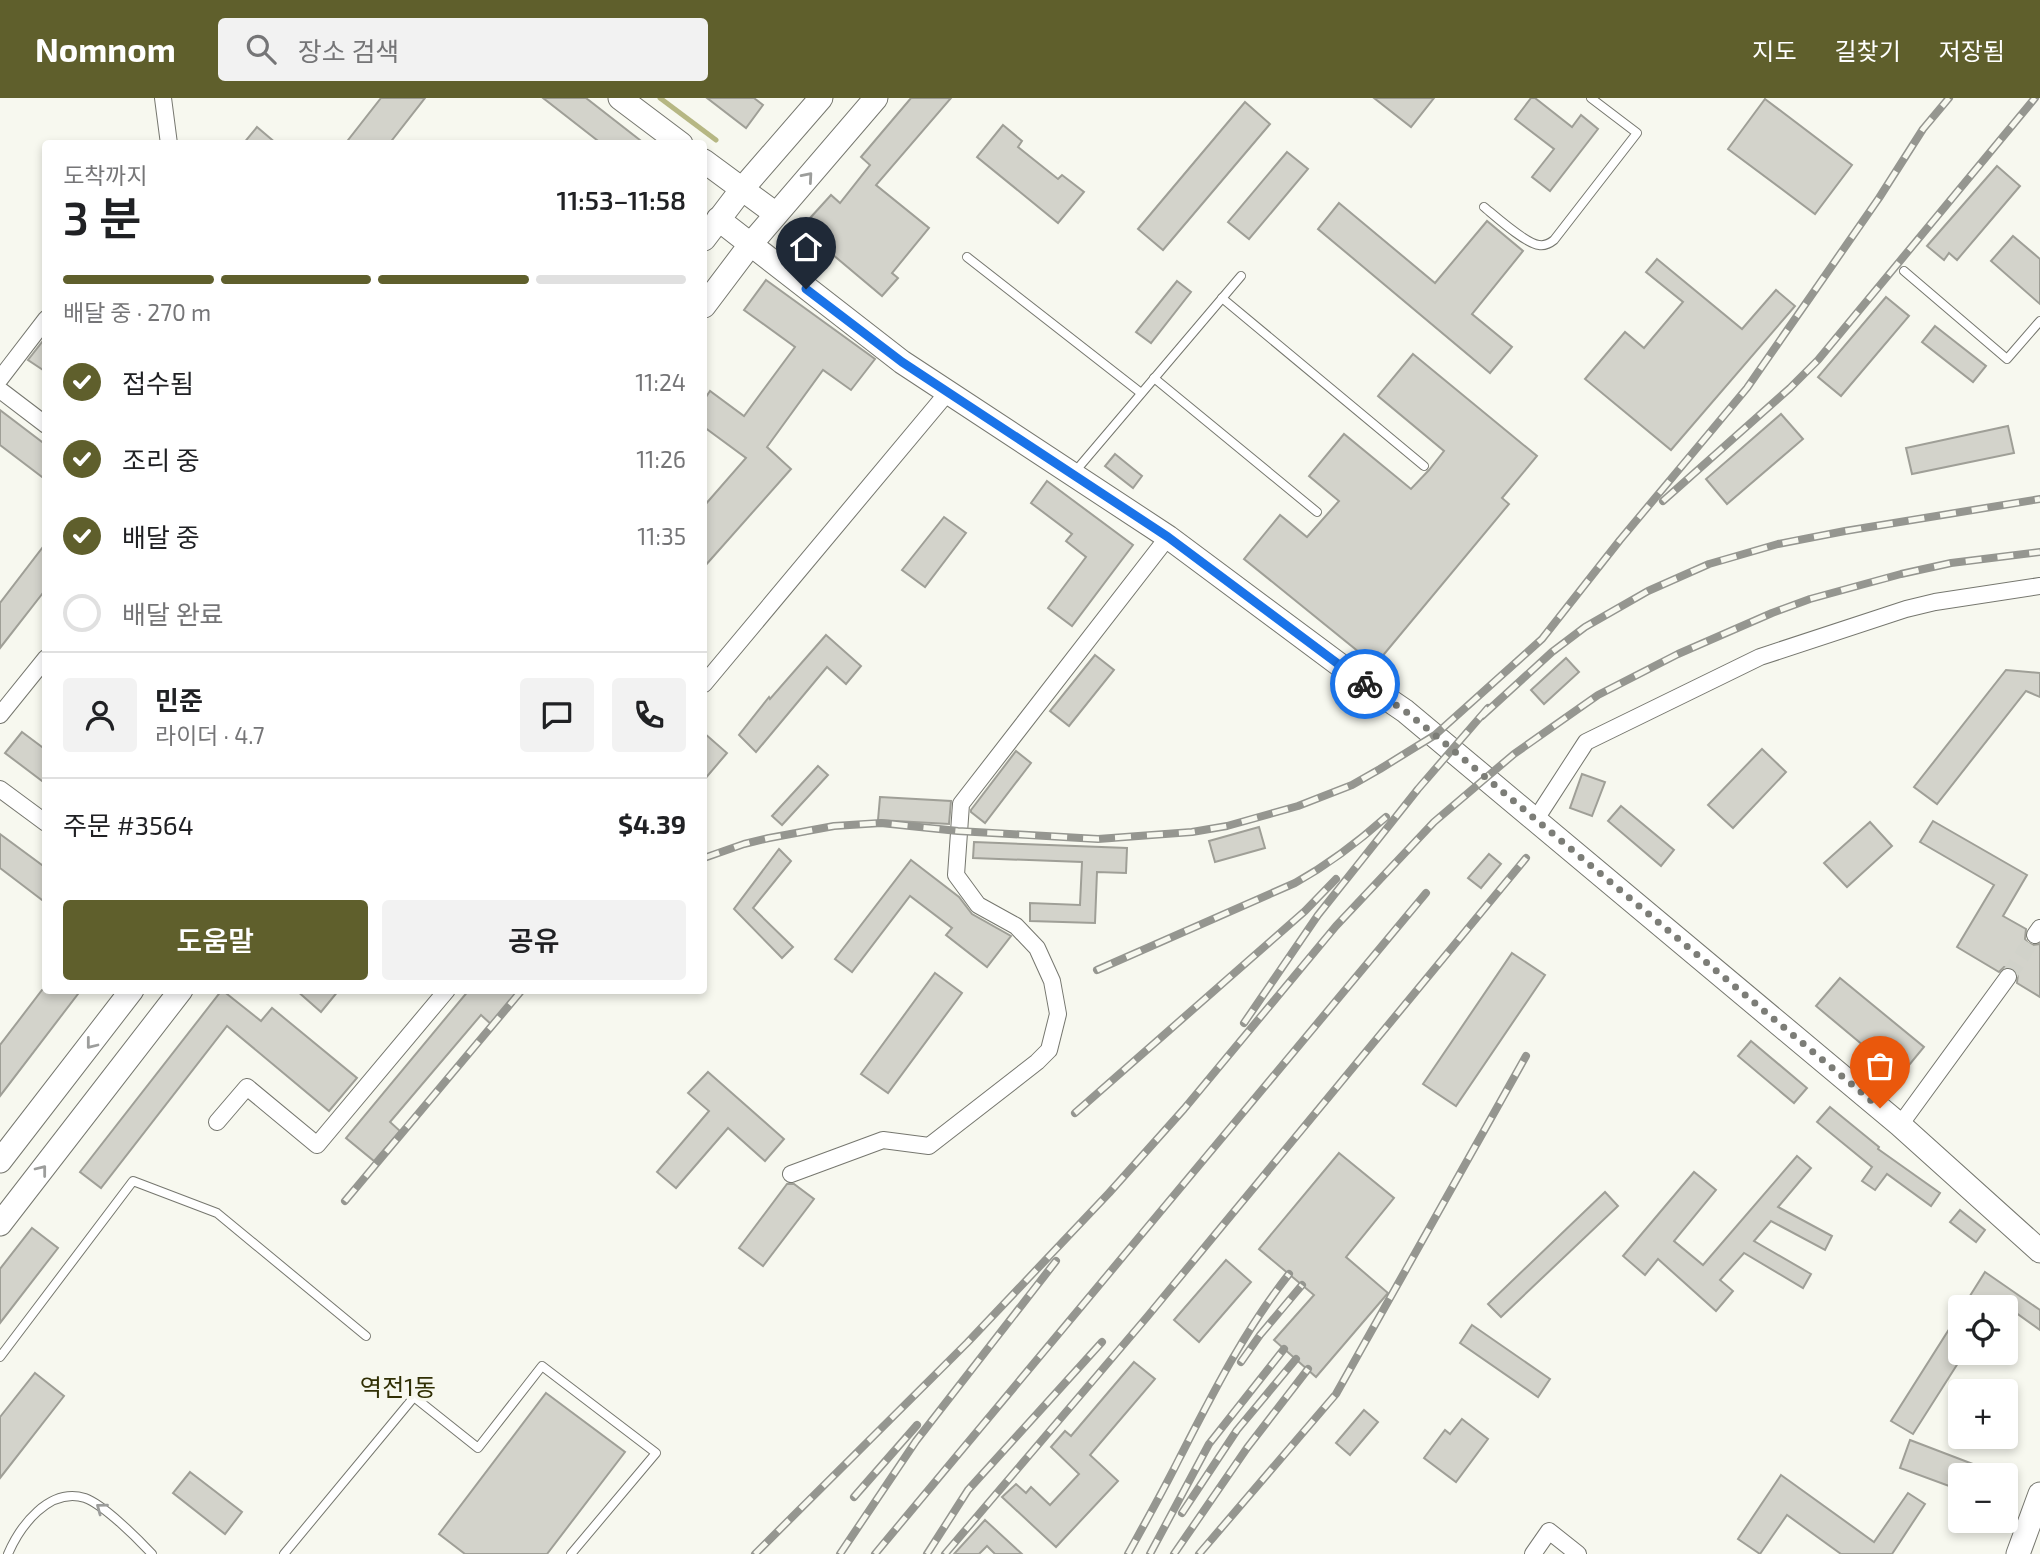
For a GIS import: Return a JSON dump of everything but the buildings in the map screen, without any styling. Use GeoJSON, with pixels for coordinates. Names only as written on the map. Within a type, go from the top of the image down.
{"type":"FeatureCollection","features":[{"type":"Feature","properties":{"kind":"street"},"geometry":{"type":"LineString","coordinates":[[163,98],[168,140]]}},
{"type":"Feature","properties":{"kind":"street"},"geometry":{"type":"LineString","coordinates":[[620,98],[676,140]]}},
{"type":"Feature","properties":{"kind":"street"},"geometry":{"type":"LineString","coordinates":[[707,235],[742,189],[821,98]]}},
{"type":"Feature","properties":{"kind":"street"},"geometry":{"type":"LineString","coordinates":[[707,302],[750,244],[876,98]]}},
{"type":"Feature","properties":{"kind":"street"},"geometry":{"type":"LineString","coordinates":[[707,163],[776,214]]}},
{"type":"Feature","properties":{"kind":"street"},"geometry":{"type":"LineString","coordinates":[[718,219],[863,333],[1168,537],[1405,711],[1900,1125],[2040,1251]]}},
{"type":"Feature","properties":{"kind":"street"},"geometry":{"type":"LineString","coordinates":[[0,379],[42,324]]}},
{"type":"Feature","properties":{"kind":"street"},"geometry":{"type":"LineString","coordinates":[[0,390],[42,422]]}},
{"type":"Feature","properties":{"kind":"street"},"geometry":{"type":"LineString","coordinates":[[707,680],[948,392]]}},
{"type":"Feature","properties":{"kind":"street"},"geometry":{"type":"LineString","coordinates":[[791,1174],[883,1140],[929,1146],[1049,1050],[1058,1014],[1052,981],[1037,948],[1016,926],[978,905],[957,875],[961,804],[1168,537]]}},
{"type":"Feature","properties":{"kind":"street"},"geometry":{"type":"LineString","coordinates":[[1536,819],[1586,742],[1760,657],[1906,608],[2040,586]]}},
{"type":"Feature","properties":{"kind":"street"},"geometry":{"type":"LineString","coordinates":[[0,715],[42,663]]}},
{"type":"Feature","properties":{"kind":"street"},"geometry":{"type":"LineString","coordinates":[[0,789],[42,820]]}},
{"type":"Feature","properties":{"kind":"street"},"geometry":{"type":"LineString","coordinates":[[1900,1125],[2008,977]]}},
{"type":"Feature","properties":{"kind":"street"},"geometry":{"type":"LineString","coordinates":[[0,1161],[129,994]]}},
{"type":"Feature","properties":{"kind":"street"},"geometry":{"type":"LineString","coordinates":[[0,1224],[178,994]]}},
{"type":"Feature","properties":{"kind":"street"},"geometry":{"type":"LineString","coordinates":[[217,1122],[247,1087],[317,1145],[444,994]]}},
{"type":"Feature","properties":{"kind":"street"},"geometry":{"type":"LineString","coordinates":[[2018,1554],[2040,1494]]}},
{"type":"Feature","properties":{"kind":"street"},"geometry":{"type":"LineString","coordinates":[[1533,1554],[1549,1531],[1578,1554]]}},
{"type":"Feature","properties":{"kind":"lane"},"geometry":{"type":"LineString","coordinates":[[1484,207],[1530,243],[1541,246],[1554,240],[1637,134],[1591,98]]}},
{"type":"Feature","properties":{"kind":"lane"},"geometry":{"type":"LineString","coordinates":[[967,257],[1141,393]]}},
{"type":"Feature","properties":{"kind":"lane"},"geometry":{"type":"LineString","coordinates":[[1903,271],[2007,359],[2040,321]]}},
{"type":"Feature","properties":{"kind":"lane"},"geometry":{"type":"LineString","coordinates":[[1072,474],[1241,276]]}},
{"type":"Feature","properties":{"kind":"lane"},"geometry":{"type":"LineString","coordinates":[[1222,298],[1424,466]]}},
{"type":"Feature","properties":{"kind":"lane"},"geometry":{"type":"LineString","coordinates":[[1154,378],[1317,512]]}},
{"type":"Feature","properties":{"kind":"lane"},"geometry":{"type":"LineString","coordinates":[[0,1357],[133,1181],[217,1213],[366,1336]]}},
{"type":"Feature","properties":{"kind":"lane"},"geometry":{"type":"LineString","coordinates":[[284,1554],[414,1397],[478,1448],[542,1366],[656,1453],[571,1554]]}},
{"type":"Feature","properties":{"kind":"lane"},"geometry":{"type":"LineString","coordinates":[[8,1554],[33,1514],[56,1500],[75,1496],[100,1506],[152,1554]]}},
{"type":"Feature","properties":{"kind":"waterway"},"geometry":{"type":"LineString","coordinates":[[660,98],[716,140]]}},
{"type":"Feature","properties":{"kind":"tunnel"},"geometry":{"type":"LineString","coordinates":[[2008,977],[2035,935]]}},
{"type":"Feature","properties":{"kind":"railway"},"geometry":{"type":"LineString","coordinates":[[707,857],[769,838],[834,826],[881,823],[958,831],[1098,839],[1192,832],[1227,826],[1298,806],[1352,785],[1380,769],[1435,735],[1542,639],[1620,540],[1747,388],[1879,198],[1923,129],[1949,98]]}},
{"type":"Feature","properties":{"kind":"railway"},"geometry":{"type":"LineString","coordinates":[[1663,501],[1818,360],[2035,98]]}},
{"type":"Feature","properties":{"kind":"railway"},"geometry":{"type":"LineString","coordinates":[[1482,716],[1552,652],[1585,627],[1648,591],[1709,564],[1778,544],[2040,499]]}},
{"type":"Feature","properties":{"kind":"railway"},"geometry":{"type":"LineString","coordinates":[[755,1554],[967,1343],[1109,1193],[1184,1109],[1336,926],[1434,822],[1514,754],[1598,695],[1678,654],[1772,613],[1810,599],[1901,574],[1951,563],[2040,552]]}},
{"type":"Feature","properties":{"kind":"railway"},"geometry":{"type":"LineString","coordinates":[[1244,1023],[1318,915],[1418,789],[1488,708]]}},
{"type":"Feature","properties":{"kind":"railway"},"geometry":{"type":"LineString","coordinates":[[1097,970],[1295,883],[1343,852],[1386,817]]}},
{"type":"Feature","properties":{"kind":"railway"},"geometry":{"type":"LineString","coordinates":[[945,1554],[1147,1317],[1526,858]]}},
{"type":"Feature","properties":{"kind":"railway"},"geometry":{"type":"LineString","coordinates":[[1075,1113],[1305,911],[1336,879]]}},
{"type":"Feature","properties":{"kind":"railway"},"geometry":{"type":"LineString","coordinates":[[875,1554],[1426,893]]}},
{"type":"Feature","properties":{"kind":"railway"},"geometry":{"type":"LineString","coordinates":[[345,1201],[519,994]]}},
{"type":"Feature","properties":{"kind":"railway"},"geometry":{"type":"LineString","coordinates":[[1199,1554],[1336,1394],[1526,1056]]}},
{"type":"Feature","properties":{"kind":"railway"},"geometry":{"type":"LineString","coordinates":[[840,1554],[916,1441],[1056,1261]]}},
{"type":"Feature","properties":{"kind":"railway"},"geometry":{"type":"LineString","coordinates":[[1128,1554],[1230,1364],[1257,1318],[1289,1274]]}},
{"type":"Feature","properties":{"kind":"railway"},"geometry":{"type":"LineString","coordinates":[[1241,1362],[1302,1285]]}},
{"type":"Feature","properties":{"kind":"railway"},"geometry":{"type":"LineString","coordinates":[[927,1554],[968,1490],[1102,1342]]}},
{"type":"Feature","properties":{"kind":"railway"},"geometry":{"type":"LineString","coordinates":[[1150,1554],[1209,1444],[1284,1349]]}},
{"type":"Feature","properties":{"kind":"railway"},"geometry":{"type":"LineString","coordinates":[[1182,1513],[1237,1430],[1296,1359]]}},
{"type":"Feature","properties":{"kind":"railway"},"geometry":{"type":"LineString","coordinates":[[1174,1554],[1247,1448],[1308,1369]]}},
{"type":"Feature","properties":{"kind":"railway"},"geometry":{"type":"LineString","coordinates":[[854,1497],[917,1425]]}},
{"type":"Feature","properties":{"kind":"way so far"},"geometry":{"type":"LineString","coordinates":[[1365,684],[1435,735],[1880,1108]]}},
{"type":"Feature","properties":{"kind":"district","name":"역전1동"},"geometry":{"type":"Point","coordinates":[398,1386]}},
{"type":"Feature","properties":{"kind":"route"},"geometry":{"type":"LineString","coordinates":[[806,289],[902,362],[1168,537],[1365,684]]}}]}
